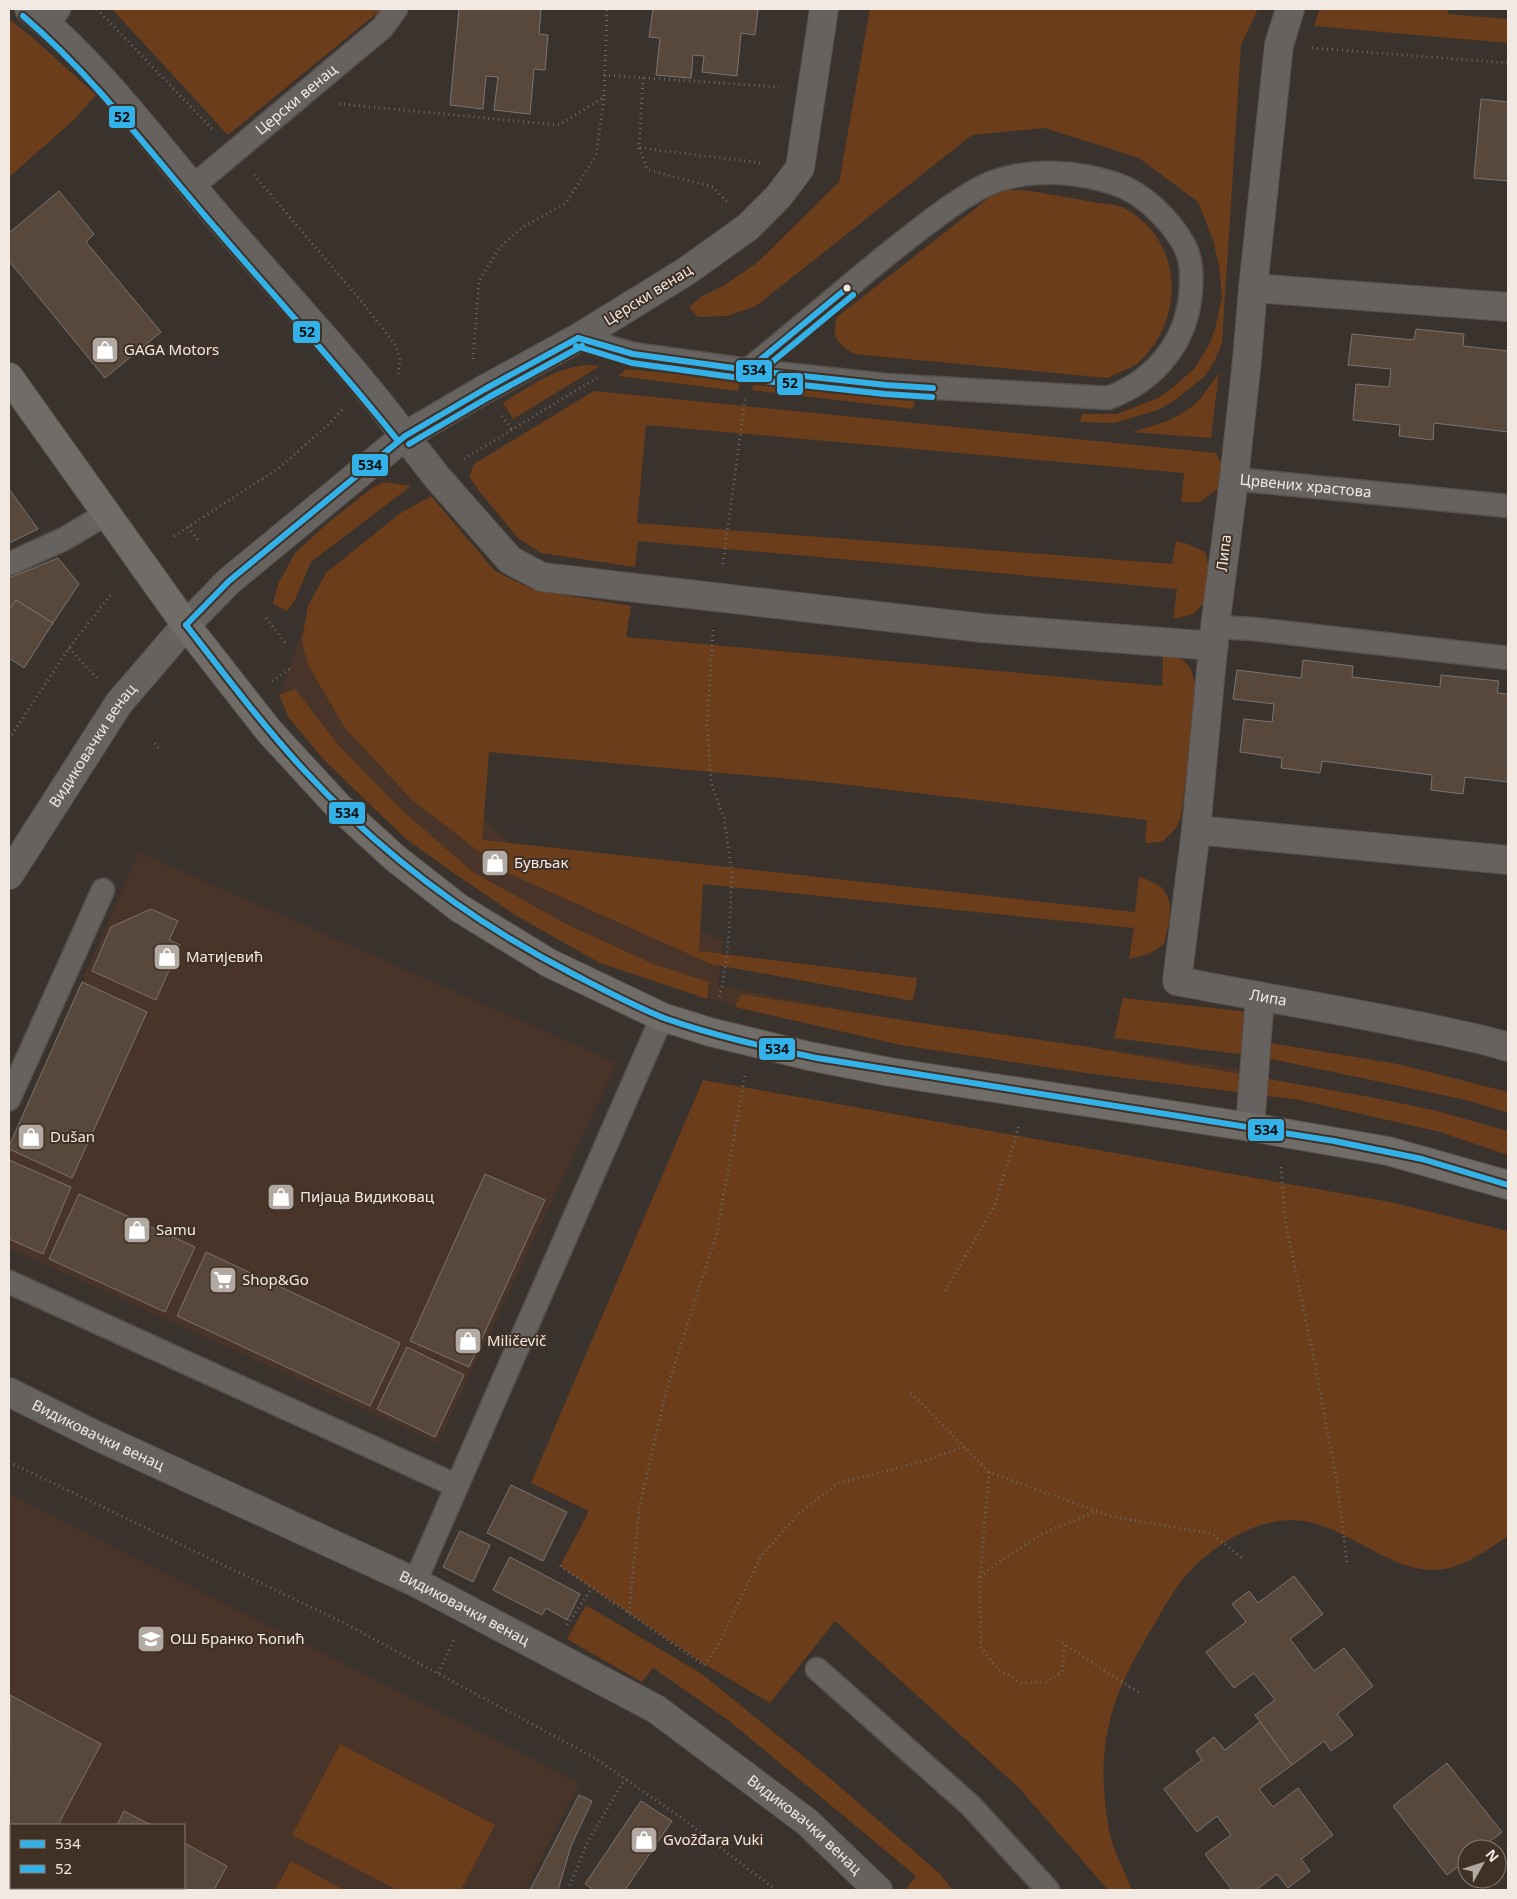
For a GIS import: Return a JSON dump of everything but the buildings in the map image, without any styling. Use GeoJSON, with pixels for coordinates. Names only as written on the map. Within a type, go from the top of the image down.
{"type":"FeatureCollection","features":[{"type":"Feature","properties":{"kind":"main road"},"geometry":{"type":"LineString","coordinates":[[9,377],[186,625],[269,731],[338,806],[395,858],[459,908],[549,963],[662,1016],[710,1032],[809,1056],[890,1072],[1030,1092],[1388,1151],[1508,1185]]}},
{"type":"Feature","properties":{"kind":"street","name":"Церски венац"},"geometry":{"type":"LineString","coordinates":[[186,625],[229,581],[405,436],[578,338],[685,272],[748,227],[778,197],[800,168],[824,9]]}},
{"type":"Feature","properties":{"kind":"street","name":"Црвених храстова"},"geometry":{"type":"LineString","coordinates":[[1234,479],[1248,360],[1253,288],[1279,46],[1290,9]]}},
{"type":"Feature","properties":{"kind":"street"},"geometry":{"type":"LineString","coordinates":[[45,14],[192,187],[376,398],[436,476],[510,560],[542,577],[982,628],[1214,636]]}},
{"type":"Feature","properties":{"kind":"street"},"geometry":{"type":"LineString","coordinates":[[1253,288],[1508,307]]}},
{"type":"Feature","properties":{"kind":"street","name":"Липа"},"geometry":{"type":"LineString","coordinates":[[1234,479],[1214,636],[1196,830],[1177,981],[1337,1009],[1508,1047]]}},
{"type":"Feature","properties":{"kind":"street","name":"Видиковачки венац"},"geometry":{"type":"LineString","coordinates":[[9,875],[119,703],[186,625]]}},
{"type":"Feature","properties":{"kind":"street"},"geometry":{"type":"LineString","coordinates":[[1196,830],[1508,860]]}},
{"type":"Feature","properties":{"kind":"street"},"geometry":{"type":"LineString","coordinates":[[1250,1127],[1260,997]]}},
{"type":"Feature","properties":{"kind":"street","name":"Видиковачки венац"},"geometry":{"type":"LineString","coordinates":[[9,1392],[97,1436],[415,1582],[656,1709],[807,1822],[878,1890]]}},
{"type":"Feature","properties":{"kind":"lane","name":"Церски венац"},"geometry":{"type":"LineString","coordinates":[[192,187],[382,28],[396,9]]}},
{"type":"Feature","properties":{"kind":"lane"},"geometry":{"type":"LineString","coordinates":[[578,338],[634,354],[748,370],[886,385],[1108,398],[1128,391],[1143,380],[1168,355],[1177,340],[1189,309],[1192,276],[1190,260],[1184,244],[1162,216],[1149,204],[1116,184],[1069,174],[1045,172],[995,181],[976,190],[916,230],[748,370]]}},
{"type":"Feature","properties":{"kind":"lane","name":"Црвених храстова"},"geometry":{"type":"LineString","coordinates":[[1234,479],[1508,506]]}},
{"type":"Feature","properties":{"kind":"lane"},"geometry":{"type":"LineString","coordinates":[[9,564],[64,539],[106,514]]}},
{"type":"Feature","properties":{"kind":"lane"},"geometry":{"type":"LineString","coordinates":[[1214,636],[1253,629],[1508,658]]}},
{"type":"Feature","properties":{"kind":"lane"},"geometry":{"type":"LineString","coordinates":[[9,1099],[16,1066],[103,890]]}},
{"type":"Feature","properties":{"kind":"lane"},"geometry":{"type":"LineString","coordinates":[[415,1582],[662,1016]]}},
{"type":"Feature","properties":{"kind":"lane"},"geometry":{"type":"LineString","coordinates":[[9,1282],[457,1486]]}},
{"type":"Feature","properties":{"kind":"lane"},"geometry":{"type":"LineString","coordinates":[[817,1669],[971,1806],[1048,1890]]}},
{"type":"Feature","properties":{"kind":"path"},"geometry":{"type":"LineString","coordinates":[[97,9],[234,152],[362,302],[396,346],[400,360],[399,374],[376,398],[347,404],[330,423],[280,468],[174,536]]}},
{"type":"Feature","properties":{"kind":"path"},"geometry":{"type":"LineString","coordinates":[[473,359],[479,282],[500,247],[523,227],[566,203],[596,154],[604,98],[607,9]]}},
{"type":"Feature","properties":{"kind":"path"},"geometry":{"type":"LineString","coordinates":[[1279,46],[1508,63]]}},
{"type":"Feature","properties":{"kind":"path"},"geometry":{"type":"LineString","coordinates":[[604,75],[812,89]]}},
{"type":"Feature","properties":{"kind":"path"},"geometry":{"type":"LineString","coordinates":[[643,78],[640,148],[648,170],[713,187],[731,208]]}},
{"type":"Feature","properties":{"kind":"path"},"geometry":{"type":"LineString","coordinates":[[296,101],[559,125],[604,98]]}},
{"type":"Feature","properties":{"kind":"path"},"geometry":{"type":"LineString","coordinates":[[640,148],[800,168]]}},
{"type":"Feature","properties":{"kind":"path"},"geometry":{"type":"LineString","coordinates":[[717,1007],[724,983],[730,935],[732,874],[724,818],[711,783],[707,725],[712,642],[748,370]]}},
{"type":"Feature","properties":{"kind":"path"},"geometry":{"type":"LineString","coordinates":[[459,462],[605,373]]}},
{"type":"Feature","properties":{"kind":"path"},"geometry":{"type":"LineString","coordinates":[[188,527],[198,540]]}},
{"type":"Feature","properties":{"kind":"path"},"geometry":{"type":"LineString","coordinates":[[9,739],[69,648],[112,593]]}},
{"type":"Feature","properties":{"kind":"path"},"geometry":{"type":"LineString","coordinates":[[266,618],[286,644]]}},
{"type":"Feature","properties":{"kind":"path"},"geometry":{"type":"LineString","coordinates":[[69,648],[99,680]]}},
{"type":"Feature","properties":{"kind":"path"},"geometry":{"type":"LineString","coordinates":[[272,681],[290,669]]}},
{"type":"Feature","properties":{"kind":"path"},"geometry":{"type":"LineString","coordinates":[[155,743],[160,750]]}},
{"type":"Feature","properties":{"kind":"path"},"geometry":{"type":"LineString","coordinates":[[629,1612],[639,1510],[665,1395],[717,1232],[751,1042]]}},
{"type":"Feature","properties":{"kind":"path"},"geometry":{"type":"LineString","coordinates":[[944,1291],[994,1207],[1030,1092]]}},
{"type":"Feature","properties":{"kind":"path"},"geometry":{"type":"LineString","coordinates":[[1278,1132],[1286,1225],[1315,1364],[1336,1478],[1348,1562]]}},
{"type":"Feature","properties":{"kind":"path"},"geometry":{"type":"LineString","coordinates":[[911,1393],[989,1472],[1110,1516],[1212,1534],[1242,1558]]}},
{"type":"Feature","properties":{"kind":"path"},"geometry":{"type":"LineString","coordinates":[[560,1566],[704,1664],[718,1646],[761,1556],[798,1514],[838,1483],[921,1462],[964,1447]]}},
{"type":"Feature","properties":{"kind":"path"},"geometry":{"type":"LineString","coordinates":[[9,1462],[344,1623],[595,1758],[680,1817],[776,1890]]}},
{"type":"Feature","properties":{"kind":"path"},"geometry":{"type":"LineString","coordinates":[[989,1472],[980,1578],[981,1648],[998,1669],[1021,1683],[1047,1682],[1062,1672],[1065,1644]]}},
{"type":"Feature","properties":{"kind":"path"},"geometry":{"type":"LineString","coordinates":[[980,1578],[998,1563],[1040,1535],[1096,1511]]}},
{"type":"Feature","properties":{"kind":"path"},"geometry":{"type":"LineString","coordinates":[[549,1652],[592,1588]]}},
{"type":"Feature","properties":{"kind":"path"},"geometry":{"type":"LineString","coordinates":[[1058,1640],[1141,1694]]}},
{"type":"Feature","properties":{"kind":"path"},"geometry":{"type":"LineString","coordinates":[[568,1890],[588,1841],[625,1779]]}},
{"type":"Feature","properties":{"kind":"shaded area"},"geometry":{"type":"Polygon","coordinates":[[[112,9],[382,9],[228,135],[112,9]]]}},
{"type":"Feature","properties":{"kind":"shaded area"},"geometry":{"type":"Polygon","coordinates":[[[870,9],[1258,9],[1241,45],[1222,343],[1215,360],[1205,376],[1175,400],[1158,410],[1114,423],[1080,422],[1082,414],[1117,414],[1158,398],[1195,368],[1210,343],[1215,329],[1222,297],[1219,265],[1213,240],[1198,202],[1139,158],[1045,128],[972,135],[756,306],[727,316],[698,317],[689,307],[702,296],[723,286],[758,262],[839,182],[870,9]]]}},
{"type":"Feature","properties":{"kind":"shaded area"},"geometry":{"type":"Polygon","coordinates":[[[1320,9],[1448,9],[1448,14],[1508,19],[1508,43],[1314,26],[1320,9]]]}},
{"type":"Feature","properties":{"kind":"shaded area"},"geometry":{"type":"Polygon","coordinates":[[[9,19],[96,95],[75,119],[9,177],[9,19]]]}},
{"type":"Feature","properties":{"kind":"shaded area"},"geometry":{"type":"Polygon","coordinates":[[[1007,190],[1023,190],[1115,205],[1124,208],[1144,222],[1158,240],[1167,260],[1172,281],[1170,303],[1164,325],[1154,345],[1138,363],[1107,378],[854,354],[840,343],[835,335],[837,317],[990,197],[1007,190]]]}},
{"type":"Feature","properties":{"kind":"shaded area"},"geometry":{"type":"Polygon","coordinates":[[[585,365],[600,366],[513,419],[503,403],[552,374],[585,365]]]}},
{"type":"Feature","properties":{"kind":"shaded area"},"geometry":{"type":"Polygon","coordinates":[[[626,369],[741,380],[738,391],[618,376],[626,369]]]}},
{"type":"Feature","properties":{"kind":"shaded area"},"geometry":{"type":"Polygon","coordinates":[[[1219,373],[1211,438],[1132,432],[1178,416],[1186,411],[1201,398],[1219,373]]]}},
{"type":"Feature","properties":{"kind":"shaded area"},"geometry":{"type":"Polygon","coordinates":[[[754,379],[916,397],[913,409],[752,390],[754,379]]]}},
{"type":"Feature","properties":{"kind":"shaded area"},"geometry":{"type":"Polygon","coordinates":[[[594,391],[1216,453],[1224,468],[1219,488],[1200,502],[1181,502],[1184,473],[646,425],[637,523],[1172,564],[1176,541],[1205,552],[1210,572],[1207,600],[1193,614],[1173,619],[1177,589],[638,541],[635,567],[541,553],[518,538],[469,476],[474,464],[594,391]]]}},
{"type":"Feature","properties":{"kind":"shaded area"},"geometry":{"type":"Polygon","coordinates":[[[384,482],[411,486],[311,562],[295,600],[287,611],[273,604],[278,584],[295,553],[329,522],[372,488],[384,482]]]}},
{"type":"Feature","properties":{"kind":"shaded area"},"geometry":{"type":"Polygon","coordinates":[[[431,496],[495,571],[534,590],[631,606],[626,637],[1162,686],[1163,657],[1172,657],[1179,658],[1188,665],[1197,691],[1181,817],[1176,828],[1162,842],[1145,843],[1147,820],[823,782],[489,752],[482,840],[1135,912],[1139,876],[1161,887],[1169,900],[1170,915],[1164,944],[1149,954],[1129,959],[1134,928],[703,884],[699,951],[917,978],[913,1001],[711,964],[506,872],[413,801],[345,728],[308,665],[302,641],[308,606],[326,573],[399,514],[431,496]]]}},
{"type":"Feature","properties":{"kind":"shaded area","name":"Бувљак"},"geometry":{"type":"Polygon","coordinates":[[[306,619],[444,779],[516,850],[723,941],[718,985],[881,1017],[1250,1070],[1249,1094],[929,1050],[736,1007],[593,959],[377,807],[280,695],[306,619]]]}},
{"type":"Feature","properties":{"kind":"shaded area"},"geometry":{"type":"Polygon","coordinates":[[[295,689],[341,748],[405,813],[473,872],[564,923],[651,963],[709,982],[707,999],[600,963],[515,915],[406,839],[325,761],[289,718],[279,695],[295,689]]]}},
{"type":"Feature","properties":{"kind":"shaded area","name":"Пијаца Видиковац"},"geometry":{"type":"Polygon","coordinates":[[[139,852],[617,1063],[438,1443],[9,1248],[9,1146],[139,852]]]}},
{"type":"Feature","properties":{"kind":"shaded area"},"geometry":{"type":"Polygon","coordinates":[[[741,994],[921,1023],[1083,1046],[1433,1110],[1508,1131],[1508,1155],[1440,1132],[1300,1100],[1086,1073],[901,1045],[735,1007],[741,994]]]}},
{"type":"Feature","properties":{"kind":"shaded area"},"geometry":{"type":"Polygon","coordinates":[[[1123,998],[1267,1014],[1264,1042],[1398,1064],[1508,1092],[1508,1113],[1466,1100],[1262,1057],[1114,1038],[1123,998]]]}},
{"type":"Feature","properties":{"kind":"shaded area"},"geometry":{"type":"Polygon","coordinates":[[[703,1080],[1390,1202],[1508,1231],[1508,1536],[1463,1563],[1433,1570],[1411,1567],[1389,1559],[1325,1527],[1303,1521],[1279,1521],[1255,1527],[1231,1538],[1200,1561],[1176,1589],[1145,1639],[1121,1688],[1106,1740],[1104,1791],[1107,1814],[1113,1845],[1132,1890],[1108,1890],[1018,1787],[835,1621],[770,1703],[704,1664],[560,1566],[589,1511],[531,1483],[703,1080]]]}},
{"type":"Feature","properties":{"kind":"shaded area","name":"ОШ Бранко Ћопић"},"geometry":{"type":"Polygon","coordinates":[[[9,1494],[580,1783],[525,1890],[9,1890],[9,1494]]]}},
{"type":"Feature","properties":{"kind":"shaded area"},"geometry":{"type":"Polygon","coordinates":[[[586,1605],[702,1674],[825,1774],[939,1873],[953,1890],[905,1890],[916,1876],[728,1720],[653,1668],[642,1682],[567,1639],[586,1605]]]}},
{"type":"Feature","properties":{"kind":"shaded area"},"geometry":{"type":"Polygon","coordinates":[[[340,1744],[495,1825],[461,1890],[397,1890],[292,1835],[340,1744]]]}},
{"type":"Feature","properties":{"kind":"shaded area"},"geometry":{"type":"Polygon","coordinates":[[[291,1861],[344,1890],[275,1890],[291,1861]]]}},
{"type":"Feature","properties":{"kind":"transit line","name":"52"},"geometry":{"type":"LineString","coordinates":[[23,16],[73,63],[119,113],[398,441]]}},
{"type":"Feature","properties":{"kind":"transit line","name":"534"},"geometry":{"type":"LineString","coordinates":[[748,370],[847,288]]}},
{"type":"Feature","properties":{"kind":"transit line","name":"52"},"geometry":{"type":"LineString","coordinates":[[754,377],[853,295]]}},
{"type":"Feature","properties":{"kind":"transit line","name":"534"},"geometry":{"type":"LineString","coordinates":[[578,338],[633,354],[748,370],[886,385],[933,388]]}},
{"type":"Feature","properties":{"kind":"transit line","name":"534"},"geometry":{"type":"LineString","coordinates":[[186,625],[229,581],[405,436],[578,338]]}},
{"type":"Feature","properties":{"kind":"transit line","name":"52"},"geometry":{"type":"LineString","coordinates":[[576,346],[632,363],[747,379],[885,394],[932,397]]}},
{"type":"Feature","properties":{"kind":"transit line","name":"52"},"geometry":{"type":"LineString","coordinates":[[409,444],[582,346]]}},
{"type":"Feature","properties":{"kind":"transit line","name":"534"},"geometry":{"type":"LineString","coordinates":[[186,625],[287,752],[333,800],[396,858],[500,933],[537,955],[619,998],[664,1018],[721,1036],[817,1058],[1334,1141],[1422,1159],[1508,1185]]}},
{"type":"Feature","properties":{"kind":"place","name":"GAGA Motors"},"geometry":{"type":"Point","coordinates":[105,350]}},
{"type":"Feature","properties":{"kind":"place","name":"Бувљак"},"geometry":{"type":"Point","coordinates":[495,863]}},
{"type":"Feature","properties":{"kind":"place","name":"Матијевић"},"geometry":{"type":"Point","coordinates":[167,957]}},
{"type":"Feature","properties":{"kind":"place","name":"Dušan"},"geometry":{"type":"Point","coordinates":[31,1137]}},
{"type":"Feature","properties":{"kind":"place","name":"Пијаца Видиковац"},"geometry":{"type":"Point","coordinates":[281,1197]}},
{"type":"Feature","properties":{"kind":"place","name":"Samu"},"geometry":{"type":"Point","coordinates":[137,1230]}},
{"type":"Feature","properties":{"kind":"place","name":"Shop&Go"},"geometry":{"type":"Point","coordinates":[223,1280]}},
{"type":"Feature","properties":{"kind":"place","name":"Miličevič"},"geometry":{"type":"Point","coordinates":[468,1341]}},
{"type":"Feature","properties":{"kind":"place","name":"ОШ Бранко Ћопић"},"geometry":{"type":"Point","coordinates":[151,1639]}},
{"type":"Feature","properties":{"kind":"place","name":"Gvožđara Vuki"},"geometry":{"type":"Point","coordinates":[644,1840]}}]}
